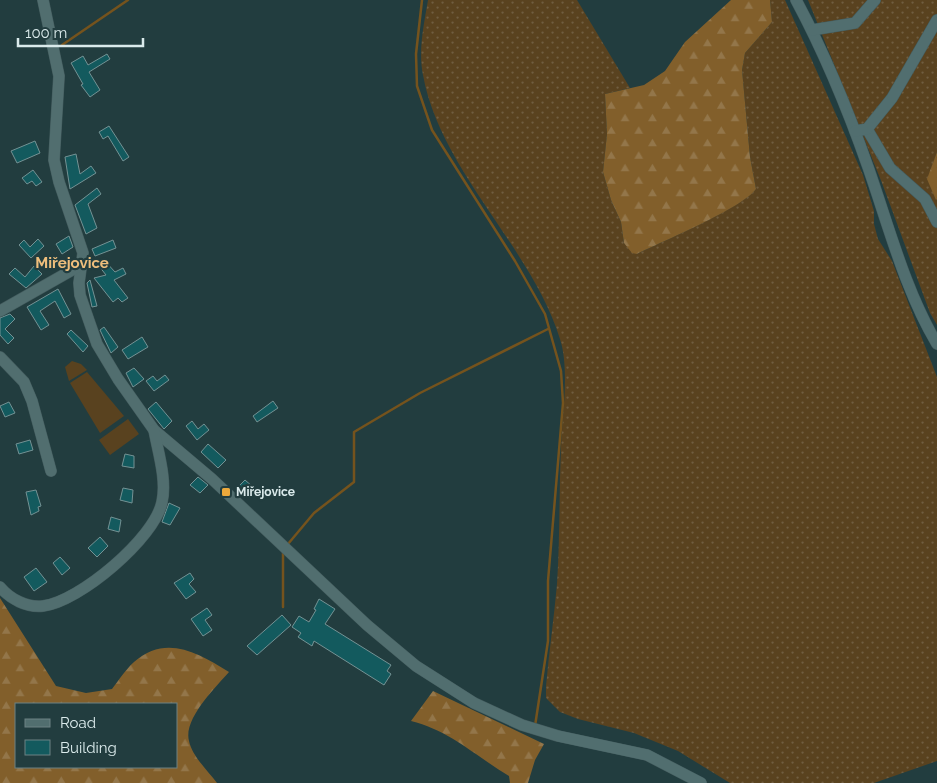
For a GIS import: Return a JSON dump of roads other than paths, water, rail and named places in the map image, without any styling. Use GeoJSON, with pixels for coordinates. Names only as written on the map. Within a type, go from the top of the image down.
{"type":"FeatureCollection","features":[{"type":"Feature","properties":{"kind":"street"},"geometry":{"type":"LineString","coordinates":[[43,0],[59,76],[54,160],[59,182],[83,253],[80,295],[98,344],[118,379],[154,430],[212,479],[368,626],[416,666],[474,703],[535,729],[647,755],[702,783]]}},
{"type":"Feature","properties":{"kind":"street"},"geometry":{"type":"LineString","coordinates":[[796,0],[812,30],[855,131],[891,237],[926,325],[937,344]]}},
{"type":"Feature","properties":{"kind":"street"},"geometry":{"type":"LineString","coordinates":[[812,30],[855,23],[875,0]]}},
{"type":"Feature","properties":{"kind":"street"},"geometry":{"type":"LineString","coordinates":[[855,131],[867,129],[892,98],[937,20]]}},
{"type":"Feature","properties":{"kind":"street"},"geometry":{"type":"LineString","coordinates":[[867,129],[890,168],[925,198],[936,218]]}},
{"type":"Feature","properties":{"kind":"street"},"geometry":{"type":"LineString","coordinates":[[0,311],[81,265]]}},
{"type":"Feature","properties":{"kind":"street"},"geometry":{"type":"LineString","coordinates":[[0,357],[24,382],[32,401],[51,471]]}},
{"type":"Feature","properties":{"kind":"street"},"geometry":{"type":"LineString","coordinates":[[0,587],[22,603],[42,606],[55,604],[88,585],[125,556],[155,520],[162,501],[161,474],[154,430]]}},
{"type":"Feature","properties":{"kind":"waterway"},"geometry":{"type":"LineString","coordinates":[[62,45],[128,0]]}},
{"type":"Feature","properties":{"kind":"waterway"},"geometry":{"type":"LineString","coordinates":[[422,0],[416,54],[417,86],[432,130],[515,261],[545,314],[561,371],[563,403],[548,581],[548,641],[535,726]]}},
{"type":"Feature","properties":{"kind":"waterway"},"geometry":{"type":"LineString","coordinates":[[288,544],[314,513],[354,482],[354,432],[420,393],[548,329]]}},
{"type":"Feature","properties":{"kind":"waterway"},"geometry":{"type":"LineString","coordinates":[[283,551],[283,607]]}},
{"type":"Feature","properties":{"kind":"place","name":"Miřejovice"},"geometry":{"type":"Point","coordinates":[226,492]}},
{"type":"Feature","properties":{"kind":"district","name":"Miřejovice"},"geometry":{"type":"Point","coordinates":[72,263]}}]}
